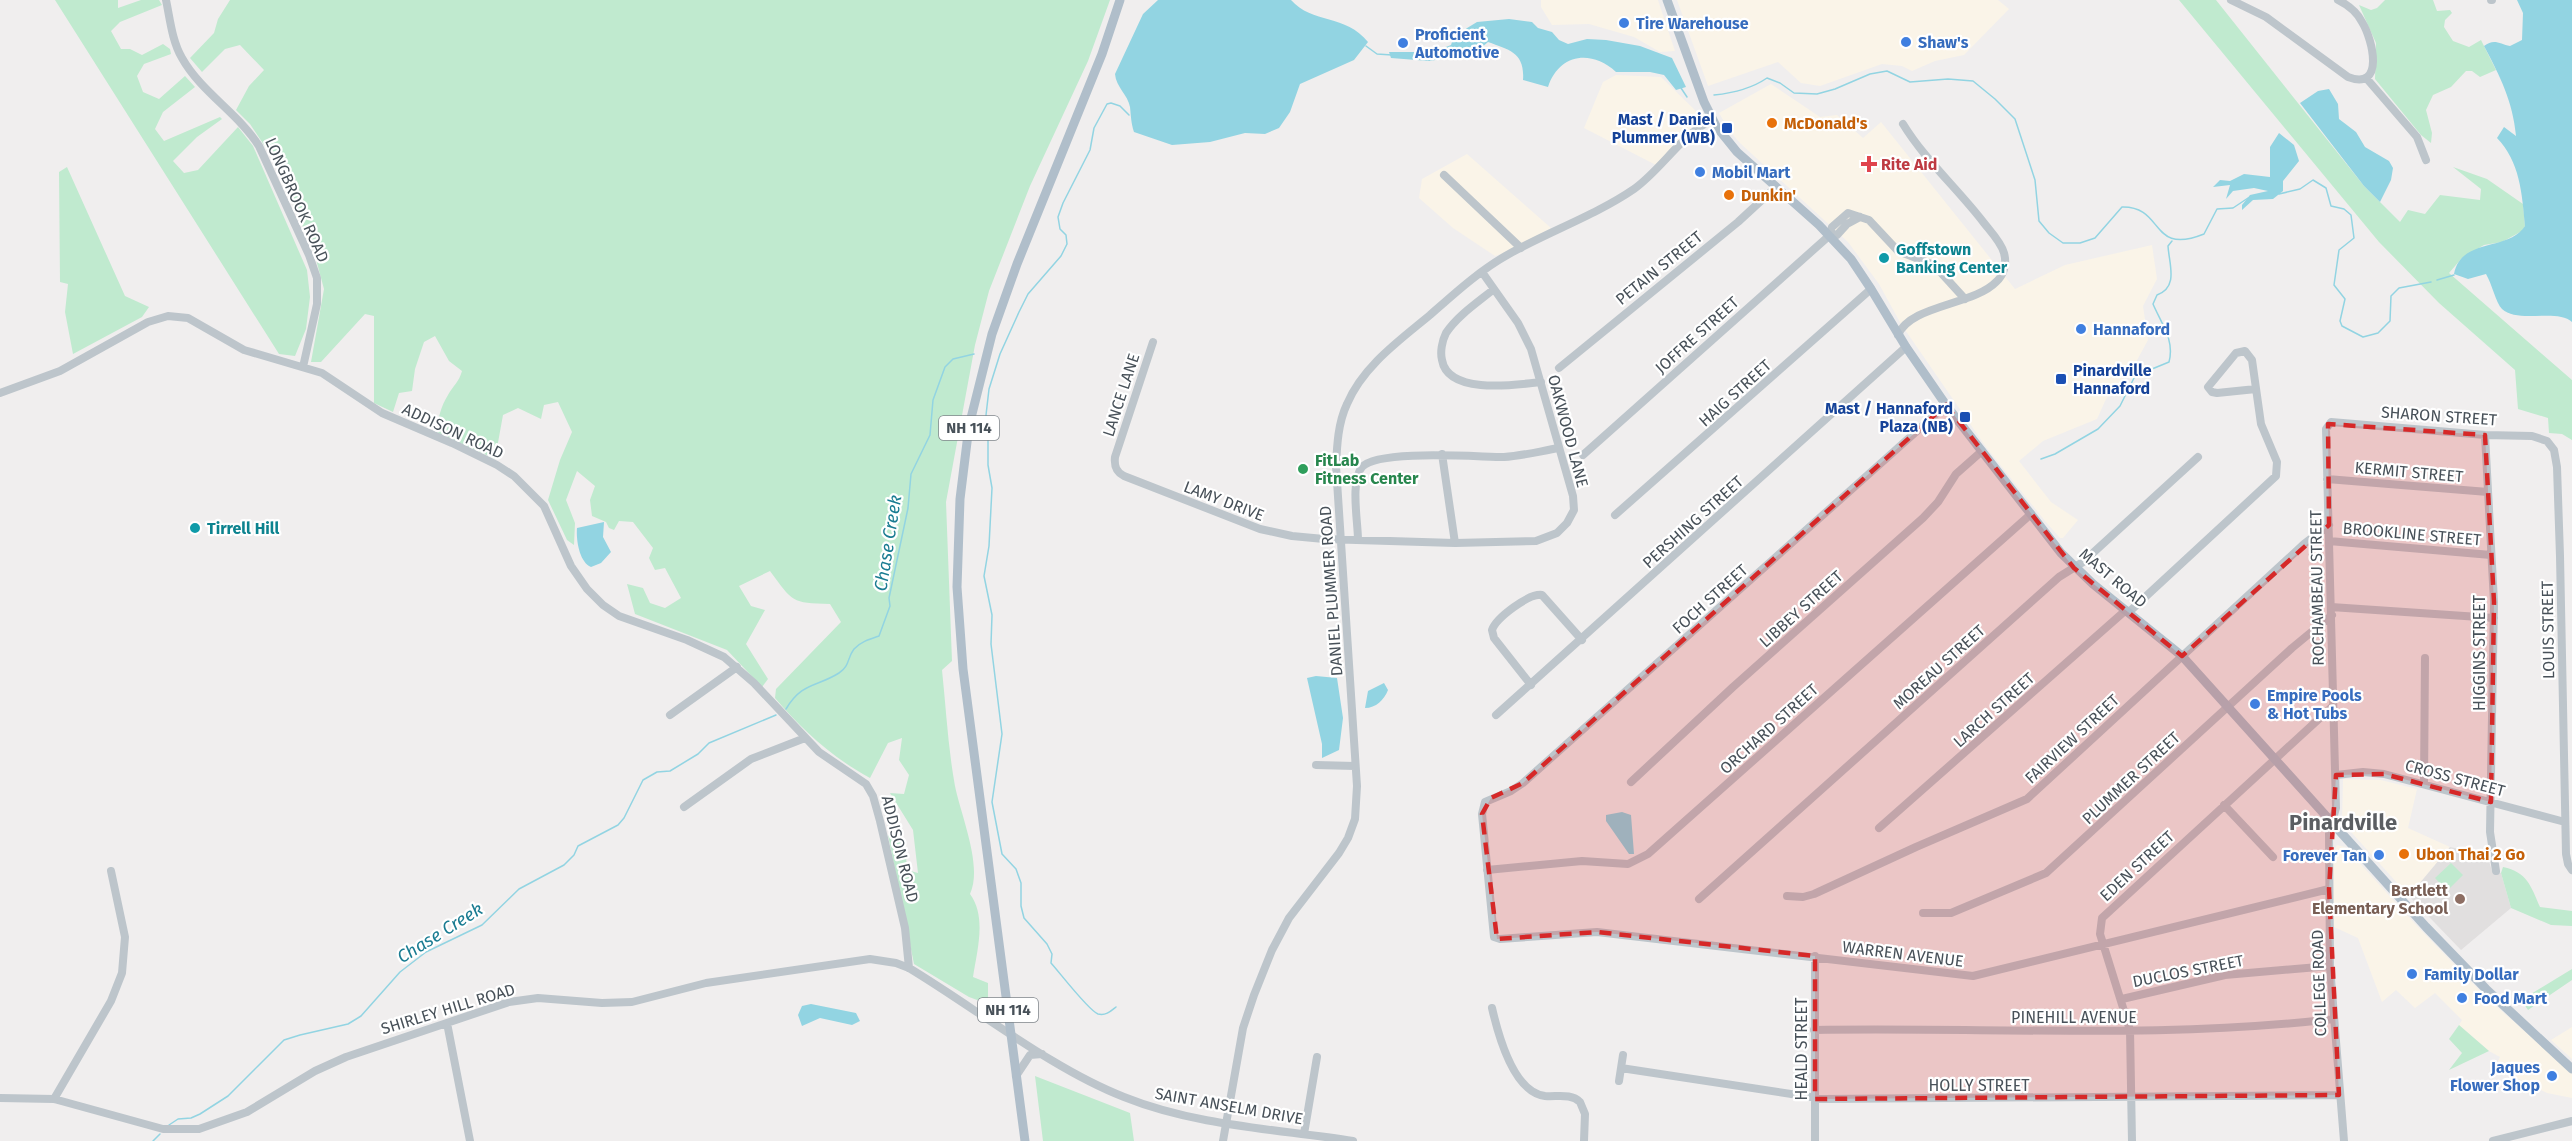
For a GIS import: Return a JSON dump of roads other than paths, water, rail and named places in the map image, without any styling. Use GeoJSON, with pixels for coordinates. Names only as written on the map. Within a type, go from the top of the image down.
{"type":"FeatureCollection","features":[{"type":"Feature","properties":{"kind":"main road","name":"NH 114"},"geometry":{"type":"LineString","coordinates":[[1025,1141],[958,624],[957,550],[962,477],[977,390],[996,323],[1102,54],[1120,0]]}},
{"type":"Feature","properties":{"kind":"main road","name":"MAST ROAD"},"geometry":{"type":"LineString","coordinates":[[1667,0],[1712,120],[1737,152],[1830,235],[1872,289],[1898,335],[1946,405],[2074,568],[2182,656],[2229,705],[2332,824],[2473,976],[2572,1069]]}},
{"type":"Feature","properties":{"kind":"street","name":"LONGBROOK ROAD"},"geometry":{"type":"LineString","coordinates":[[166,0],[175,41],[182,58],[190,71],[250,133],[259,146],[314,266],[318,291],[317,304],[303,367]]}},
{"type":"Feature","properties":{"kind":"street"},"geometry":{"type":"LineString","coordinates":[[2231,0],[2266,17],[2348,77],[2359,81],[2367,79]]}},
{"type":"Feature","properties":{"kind":"street"},"geometry":{"type":"LineString","coordinates":[[2342,1],[2360,19],[2369,38],[2372,66],[2367,79]]}},
{"type":"Feature","properties":{"kind":"street"},"geometry":{"type":"LineString","coordinates":[[2367,79],[2417,137],[2426,160]]}},
{"type":"Feature","properties":{"kind":"street","name":"DANIEL PLUMMER ROAD"},"geometry":{"type":"LineString","coordinates":[[1223,1141],[1232,1103],[1243,1028],[1263,973],[1289,918],[1339,853],[1352,827],[1357,801],[1336,451],[1347,403],[1363,378],[1383,355],[1482,272],[1521,248],[1633,190],[1652,175],[1699,128],[1712,120]]}},
{"type":"Feature","properties":{"kind":"street"},"geometry":{"type":"LineString","coordinates":[[1898,335],[1907,321],[1988,290],[1999,279],[2005,268],[2003,250],[1969,204],[1919,149],[1903,124]]}},
{"type":"Feature","properties":{"kind":"street"},"geometry":{"type":"LineString","coordinates":[[1444,175],[1521,248]]}},
{"type":"Feature","properties":{"kind":"street","name":"PETAIN STREET"},"geometry":{"type":"LineString","coordinates":[[1559,369],[1738,222],[1776,187]]}},
{"type":"Feature","properties":{"kind":"street"},"geometry":{"type":"LineString","coordinates":[[1860,217],[1847,224],[1837,235],[1830,235],[1832,227],[1848,213],[1860,217],[1869,220],[1898,251],[1934,265],[1965,298]]}},
{"type":"Feature","properties":{"kind":"street","name":"JOFFRE STREET"},"geometry":{"type":"LineString","coordinates":[[1582,455],[1830,235]]}},
{"type":"Feature","properties":{"kind":"street","name":"OAKWOOD LANE"},"geometry":{"type":"LineString","coordinates":[[1341,539],[1455,543],[1536,541],[1550,537],[1563,529],[1571,517],[1574,503],[1541,382],[1525,336],[1482,272]]}},
{"type":"Feature","properties":{"kind":"street"},"geometry":{"type":"LineString","coordinates":[[1494,289],[1447,333],[1441,353],[1443,366],[1453,377],[1466,383],[1541,382]]}},
{"type":"Feature","properties":{"kind":"street","name":"HAIG STREET"},"geometry":{"type":"LineString","coordinates":[[1615,515],[1872,289]]}},
{"type":"Feature","properties":{"kind":"street","name":"ADDISON ROAD"},"geometry":{"type":"LineString","coordinates":[[0,393],[60,370],[148,322],[168,316],[198,322],[244,350],[303,367],[336,381],[382,413],[429,432],[505,470],[544,506],[571,567],[587,589],[603,605],[627,619],[714,651],[737,667],[805,738],[837,765],[866,784],[873,796],[905,928],[909,968]]}},
{"type":"Feature","properties":{"kind":"street","name":"LANCE LANE"},"geometry":{"type":"LineString","coordinates":[[1115,457],[1153,342]]}},
{"type":"Feature","properties":{"kind":"street","name":"PERSHING STREET"},"geometry":{"type":"LineString","coordinates":[[1496,715],[1906,347]]}},
{"type":"Feature","properties":{"kind":"street","name":"LARCH STREET"},"geometry":{"type":"LineString","coordinates":[[1879,828],[2128,611],[2276,476],[2277,462],[2262,428],[2252,357],[2242,351],[2234,355],[2208,387],[2212,392],[2217,393],[2256,389]]}},
{"type":"Feature","properties":{"kind":"street","name":"FOCH STREET"},"geometry":{"type":"LineString","coordinates":[[1487,870],[1482,814],[1485,802],[1518,788],[1946,405]]}},
{"type":"Feature","properties":{"kind":"street","name":"SHARON STREET"},"geometry":{"type":"LineString","coordinates":[[2328,424],[2335,421],[2485,435],[2522,435],[2547,441]]}},
{"type":"Feature","properties":{"kind":"street","name":"ROCHAMBEAU STREET"},"geometry":{"type":"LineString","coordinates":[[2328,424],[2326,429],[2327,479],[2337,808],[2332,824]]}},
{"type":"Feature","properties":{"kind":"street","name":"HIGGINS STREET"},"geometry":{"type":"LineString","coordinates":[[2485,435],[2494,618],[2491,846],[2496,871]]}},
{"type":"Feature","properties":{"kind":"street","name":"LOUIS STREET"},"geometry":{"type":"LineString","coordinates":[[2547,441],[2554,450],[2557,467],[2565,822],[2567,862],[2572,870]]}},
{"type":"Feature","properties":{"kind":"street"},"geometry":{"type":"LineString","coordinates":[[1358,540],[1356,484],[1361,467],[1371,462],[1402,456],[1442,454],[1505,457],[1558,448]]}},
{"type":"Feature","properties":{"kind":"street","name":"LIBBEY STREET"},"geometry":{"type":"LineString","coordinates":[[1631,782],[1733,687],[1923,518],[1938,502],[1956,474],[1982,451]]}},
{"type":"Feature","properties":{"kind":"street"},"geometry":{"type":"LineString","coordinates":[[1442,454],[1455,543]]}},
{"type":"Feature","properties":{"kind":"street","name":"LAMY DRIVE"},"geometry":{"type":"LineString","coordinates":[[1115,457],[1119,473],[1242,524],[1284,535],[1341,539]]}},
{"type":"Feature","properties":{"kind":"street","name":"MOREAU STREET"},"geometry":{"type":"LineString","coordinates":[[1699,899],[2059,577],[2074,568],[2198,457]]}},
{"type":"Feature","properties":{"kind":"street","name":"KERMIT STREET"},"geometry":{"type":"LineString","coordinates":[[2327,479],[2488,492]]}},
{"type":"Feature","properties":{"kind":"street","name":"ORCHARD STREET"},"geometry":{"type":"LineString","coordinates":[[1487,870],[1582,861],[1628,864],[1648,855],[2031,514]]}},
{"type":"Feature","properties":{"kind":"street","name":"FAIRVIEW STREET"},"geometry":{"type":"LineString","coordinates":[[1787,896],[1803,897],[1814,894],[1916,847],[2022,803],[2304,544],[2329,525]]}},
{"type":"Feature","properties":{"kind":"street","name":"BROOKLINE STREET"},"geometry":{"type":"LineString","coordinates":[[2330,541],[2492,555]]}},
{"type":"Feature","properties":{"kind":"street"},"geometry":{"type":"LineString","coordinates":[[1531,685],[1494,638],[1492,630],[1505,615],[1527,598],[1537,594],[1546,598],[1582,640]]}},
{"type":"Feature","properties":{"kind":"street"},"geometry":{"type":"LineString","coordinates":[[2332,611],[2494,618]]}},
{"type":"Feature","properties":{"kind":"street","name":"PLUMMER STREET"},"geometry":{"type":"LineString","coordinates":[[1923,913],[1951,913],[2046,873],[2332,611]]}},
{"type":"Feature","properties":{"kind":"street"},"geometry":{"type":"LineString","coordinates":[[2424,784],[2425,658]]}},
{"type":"Feature","properties":{"kind":"street"},"geometry":{"type":"LineString","coordinates":[[670,716],[737,667]]}},
{"type":"Feature","properties":{"kind":"street","name":"EDEN STREET"},"geometry":{"type":"LineString","coordinates":[[2132,1141],[2130,1030],[2100,929],[2102,918],[2274,757],[2333,706]]}},
{"type":"Feature","properties":{"kind":"street"},"geometry":{"type":"LineString","coordinates":[[684,807],[751,759],[805,738]]}},
{"type":"Feature","properties":{"kind":"street"},"geometry":{"type":"LineString","coordinates":[[1316,765],[1355,766]]}},
{"type":"Feature","properties":{"kind":"street","name":"CROSS STREET"},"geometry":{"type":"LineString","coordinates":[[2336,775],[2374,772],[2565,822]]}},
{"type":"Feature","properties":{"kind":"street"},"geometry":{"type":"LineString","coordinates":[[2223,805],[2273,856]]}},
{"type":"Feature","properties":{"kind":"street","name":"COLLEGE ROAD"},"geometry":{"type":"LineString","coordinates":[[2332,824],[2329,833],[2330,966],[2344,1141]]}},
{"type":"Feature","properties":{"kind":"street","name":"WARREN AVENUE"},"geometry":{"type":"LineString","coordinates":[[1487,870],[1493,933],[1497,939],[1597,932],[1973,976],[2329,889]]}},
{"type":"Feature","properties":{"kind":"street"},"geometry":{"type":"LineString","coordinates":[[54,1099],[111,1001],[122,973],[126,937],[111,871]]}},
{"type":"Feature","properties":{"kind":"street","name":"HEALD STREET"},"geometry":{"type":"LineString","coordinates":[[1815,957],[1815,1141]]}},
{"type":"Feature","properties":{"kind":"street","name":"SHIRLEY HILL ROAD"},"geometry":{"type":"LineString","coordinates":[[0,1098],[54,1099],[163,1129],[199,1130],[247,1112],[327,1065],[518,1000],[538,998],[602,1003],[632,1002],[706,983],[848,961],[876,959],[909,968],[1011,1033]]}},
{"type":"Feature","properties":{"kind":"street","name":"DUCLOS STREET"},"geometry":{"type":"LineString","coordinates":[[2122,999],[2225,975],[2330,966]]}},
{"type":"Feature","properties":{"kind":"street"},"geometry":{"type":"LineString","coordinates":[[1492,1008],[1501,1043],[1522,1082],[1539,1095],[1570,1096],[1580,1102],[1584,1114],[1584,1141]]}},
{"type":"Feature","properties":{"kind":"street","name":"PINEHILL AVENUE"},"geometry":{"type":"LineString","coordinates":[[1814,1030],[2130,1030],[2248,1027],[2333,1019]]}},
{"type":"Feature","properties":{"kind":"street"},"geometry":{"type":"LineString","coordinates":[[447,1023],[470,1141]]}},
{"type":"Feature","properties":{"kind":"street","name":"SAINT ANSELM DRIVE"},"geometry":{"type":"LineString","coordinates":[[1011,1033],[1045,1055],[1122,1097],[1156,1108],[1226,1123],[1304,1134],[1323,1139],[1353,1141]]}},
{"type":"Feature","properties":{"kind":"street"},"geometry":{"type":"LineString","coordinates":[[1016,1076],[1030,1055],[1045,1055]]}},
{"type":"Feature","properties":{"kind":"street"},"geometry":{"type":"LineString","coordinates":[[1619,1081],[1623,1055]]}},
{"type":"Feature","properties":{"kind":"street"},"geometry":{"type":"LineString","coordinates":[[1304,1134],[1317,1057]]}},
{"type":"Feature","properties":{"kind":"street","name":"HOLLY STREET"},"geometry":{"type":"LineString","coordinates":[[1621,1068],[1815,1099],[2339,1095]]}},
{"type":"Feature","properties":{"kind":"street"},"geometry":{"type":"LineString","coordinates":[[2493,1141],[2572,1121]]}},
{"type":"Feature","properties":{"kind":"water"},"geometry":{"type":"Polygon","coordinates":[[[1158,0],[1291,0],[1299,8],[1309,13],[1350,27],[1368,42],[1354,60],[1300,84],[1290,112],[1279,128],[1265,134],[1245,133],[1210,142],[1172,145],[1134,132],[1129,103],[1117,83],[1115,74],[1143,14],[1158,0]]]}},
{"type":"Feature","properties":{"kind":"water"},"geometry":{"type":"Polygon","coordinates":[[[2517,0],[2572,0],[2572,322],[2557,316],[2527,316],[2509,313],[2500,306],[2486,274],[2468,279],[2454,274],[2458,262],[2466,255],[2475,249],[2508,239],[2525,226],[2521,190],[2515,168],[2505,147],[2497,138],[2504,127],[2516,136],[2512,112],[2509,100],[2484,46],[2497,42],[2510,46],[2522,40],[2523,13],[2517,0]]]}},
{"type":"Feature","properties":{"kind":"water"},"geometry":{"type":"Polygon","coordinates":[[[1509,19],[1532,22],[1538,28],[1552,32],[1559,40],[1568,44],[1587,39],[1606,40],[1640,46],[1672,58],[1686,87],[1676,90],[1664,75],[1650,72],[1616,72],[1596,60],[1577,58],[1560,68],[1548,87],[1523,80],[1519,58],[1509,50],[1488,42],[1474,54],[1429,61],[1391,58],[1389,52],[1433,52],[1451,45],[1454,36],[1477,22],[1509,19]]]}},
{"type":"Feature","properties":{"kind":"water"},"geometry":{"type":"Polygon","coordinates":[[[2329,89],[2338,104],[2339,119],[2356,132],[2365,147],[2389,161],[2393,168],[2391,180],[2380,202],[2364,186],[2300,103],[2318,91],[2329,89]]]}},
{"type":"Feature","properties":{"kind":"water"},"geometry":{"type":"Polygon","coordinates":[[[2279,133],[2294,145],[2299,161],[2283,181],[2283,191],[2273,199],[2253,200],[2242,210],[2242,205],[2250,195],[2268,191],[2254,188],[2233,191],[2226,199],[2230,185],[2213,187],[2220,180],[2230,181],[2244,174],[2270,177],[2270,147],[2279,133]]]}},
{"type":"Feature","properties":{"kind":"water"},"geometry":{"type":"Polygon","coordinates":[[[604,522],[603,537],[611,552],[601,563],[591,567],[581,555],[577,528],[604,522]]]}},
{"type":"Feature","properties":{"kind":"water"},"geometry":{"type":"Polygon","coordinates":[[[1316,676],[1337,678],[1343,718],[1339,750],[1322,758],[1322,744],[1307,678],[1316,676]]]}},
{"type":"Feature","properties":{"kind":"water"},"geometry":{"type":"Polygon","coordinates":[[[1384,683],[1388,690],[1384,697],[1376,705],[1365,708],[1368,691],[1384,683]]]}},
{"type":"Feature","properties":{"kind":"water"},"geometry":{"type":"Polygon","coordinates":[[[1622,812],[1631,815],[1634,854],[1629,854],[1606,821],[1606,815],[1622,812]]]}},
{"type":"Feature","properties":{"kind":"water"},"geometry":{"type":"Polygon","coordinates":[[[811,1004],[856,1013],[860,1021],[852,1025],[820,1018],[802,1026],[798,1015],[802,1006],[811,1004]]]}},
{"type":"Feature","properties":{"kind":"waterway"},"geometry":{"type":"LineString","coordinates":[[1366,46],[1377,54],[1392,55]]}},
{"type":"Feature","properties":{"kind":"waterway"},"geometry":{"type":"LineString","coordinates":[[1714,95],[1742,90],[1767,78],[1780,83],[1794,93],[1817,94],[1870,74],[1887,71],[1910,82],[1948,79],[1973,81],[2015,119],[2035,180],[2039,221],[2049,233],[2063,243],[2080,243],[2095,238],[2122,207],[2136,209],[2145,214],[2165,235],[2174,239],[2186,239],[2204,234],[2217,209],[2233,208],[2248,198]]}},
{"type":"Feature","properties":{"kind":"waterway"},"geometry":{"type":"LineString","coordinates":[[1681,88],[1687,97]]}},
{"type":"Feature","properties":{"kind":"waterway"},"geometry":{"type":"LineString","coordinates":[[1116,1007],[1108,1013],[1098,1014],[1051,963],[1052,954],[1047,944],[1024,918],[1021,906],[1021,883],[1016,869],[1002,854],[992,802],[1002,734],[991,644],[992,615],[984,576],[989,546],[992,488],[988,465],[986,415],[989,389],[1000,354],[1019,312],[1028,294],[1061,256],[1067,244],[1066,235],[1060,229],[1058,217],[1090,150],[1094,128],[1107,104],[1120,106],[1129,115]]}},
{"type":"Feature","properties":{"kind":"waterway"},"geometry":{"type":"LineString","coordinates":[[2279,194],[2300,189],[2313,180],[2326,188],[2331,206],[2344,209],[2351,215],[2354,238],[2339,250],[2334,285],[2345,299],[2340,321],[2342,326],[2363,337],[2378,333],[2390,321],[2391,296],[2399,288],[2431,282]]}},
{"type":"Feature","properties":{"kind":"waterway"},"geometry":{"type":"LineString","coordinates":[[2041,459],[2055,454],[2098,429],[2120,406],[2135,376],[2169,362],[2169,339],[2153,304],[2157,295],[2164,291],[2170,281],[2168,246],[2172,241]]}},
{"type":"Feature","properties":{"kind":"waterway"},"geometry":{"type":"LineString","coordinates":[[2437,280],[2454,275]]}},
{"type":"Feature","properties":{"kind":"waterway","name":"Chase Creek"},"geometry":{"type":"LineString","coordinates":[[786,709],[804,689],[843,670],[856,647],[879,636],[890,606],[889,598],[908,508],[911,474],[930,435],[933,400],[945,367],[953,359],[974,354]]}},
{"type":"Feature","properties":{"kind":"waterway","name":"Chase Creek"},"geometry":{"type":"LineString","coordinates":[[169,1125],[178,1119],[191,1118],[200,1114],[228,1096],[284,1040],[348,1024],[361,1016],[400,972],[426,952],[482,925],[519,889],[564,865],[574,855],[578,846],[618,825],[624,818],[643,780],[657,772],[670,771],[698,754],[709,743],[776,715]]}},
{"type":"Feature","properties":{"kind":"waterway","name":"Chase Creek"},"geometry":{"type":"LineString","coordinates":[[153,1141],[160,1134]]}},
{"type":"Feature","properties":{"kind":"place","name":"Tire Warehouse"},"geometry":{"type":"Point","coordinates":[1624,23]}},
{"type":"Feature","properties":{"kind":"place","name":"Shaw's"},"geometry":{"type":"Point","coordinates":[1906,42]}},
{"type":"Feature","properties":{"kind":"place","name":"Proficient Automotive"},"geometry":{"type":"Point","coordinates":[1403,43]}},
{"type":"Feature","properties":{"kind":"place","name":"McDonald's"},"geometry":{"type":"Point","coordinates":[1772,123]}},
{"type":"Feature","properties":{"kind":"place","name":"Mast / Daniel Plummer (WB)"},"geometry":{"type":"Point","coordinates":[1727,128]}},
{"type":"Feature","properties":{"kind":"place","name":"Rite Aid"},"geometry":{"type":"Point","coordinates":[1869,164]}},
{"type":"Feature","properties":{"kind":"place","name":"Mobil Mart"},"geometry":{"type":"Point","coordinates":[1700,172]}},
{"type":"Feature","properties":{"kind":"place","name":"Dunkin'"},"geometry":{"type":"Point","coordinates":[1729,195]}},
{"type":"Feature","properties":{"kind":"place","name":"Goffstown Banking Center"},"geometry":{"type":"Point","coordinates":[1884,258]}},
{"type":"Feature","properties":{"kind":"place","name":"Hannaford"},"geometry":{"type":"Point","coordinates":[2081,329]}},
{"type":"Feature","properties":{"kind":"place","name":"Pinardville Hannaford"},"geometry":{"type":"Point","coordinates":[2061,379]}},
{"type":"Feature","properties":{"kind":"place","name":"Mast / Hannaford Plaza (NB)"},"geometry":{"type":"Point","coordinates":[1965,417]}},
{"type":"Feature","properties":{"kind":"place","name":"FitLab Fitness Center"},"geometry":{"type":"Point","coordinates":[1303,469]}},
{"type":"Feature","properties":{"kind":"place","name":"Tirrell Hill"},"geometry":{"type":"Point","coordinates":[195,528]}},
{"type":"Feature","properties":{"kind":"place","name":"Empire Pools & Hot Tubs"},"geometry":{"type":"Point","coordinates":[2255,704]}},
{"type":"Feature","properties":{"kind":"place","name":"Ubon Thai 2 Go"},"geometry":{"type":"Point","coordinates":[2404,854]}},
{"type":"Feature","properties":{"kind":"place","name":"Forever Tan"},"geometry":{"type":"Point","coordinates":[2379,855]}},
{"type":"Feature","properties":{"kind":"place","name":"Bartlett Elementary School"},"geometry":{"type":"Point","coordinates":[2460,899]}},
{"type":"Feature","properties":{"kind":"place","name":"Family Dollar"},"geometry":{"type":"Point","coordinates":[2412,974]}},
{"type":"Feature","properties":{"kind":"place","name":"Food Mart"},"geometry":{"type":"Point","coordinates":[2462,998]}},
{"type":"Feature","properties":{"kind":"place","name":"Jaques Flower Shop"},"geometry":{"type":"Point","coordinates":[2552,1076]}},
{"type":"Feature","properties":{"kind":"district","name":"Pinardville"},"geometry":{"type":"Point","coordinates":[2343,822]}}]}
